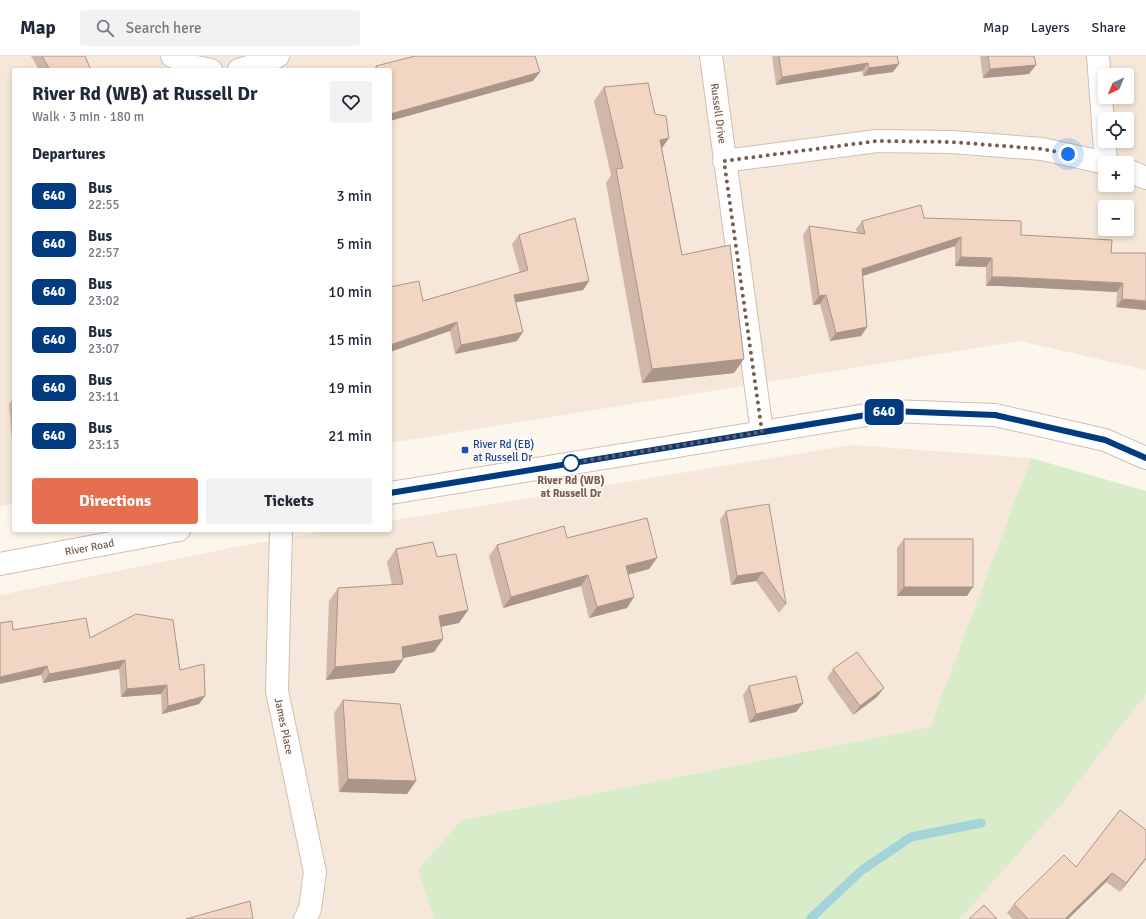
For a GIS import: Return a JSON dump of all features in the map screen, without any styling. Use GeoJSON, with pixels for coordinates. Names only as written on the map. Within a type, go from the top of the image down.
{"type":"FeatureCollection","features":[{"type":"Feature","properties":{"kind":"street"},"geometry":{"type":"LineString","coordinates":[[172,56],[191,66],[201,68]]}},
{"type":"Feature","properties":{"kind":"street"},"geometry":{"type":"LineString","coordinates":[[245,68],[278,56]]}},
{"type":"Feature","properties":{"kind":"street","name":"Russell Drive"},"geometry":{"type":"LineString","coordinates":[[711,56],[724,161],[762,432]]}},
{"type":"Feature","properties":{"kind":"street"},"geometry":{"type":"LineString","coordinates":[[1098,56],[1105,156]]}},
{"type":"Feature","properties":{"kind":"street"},"geometry":{"type":"LineString","coordinates":[[724,161],[877,141],[952,142],[1042,149],[1098,161]]}},
{"type":"Feature","properties":{"kind":"street"},"geometry":{"type":"LineString","coordinates":[[1134,173],[1146,178]]}},
{"type":"Feature","properties":{"kind":"street"},"geometry":{"type":"LineString","coordinates":[[392,493],[891,411],[995,415],[1105,440],[1146,458]]}},
{"type":"Feature","properties":{"kind":"street","name":"River Road"},"geometry":{"type":"LineString","coordinates":[[0,564],[168,532]]}},
{"type":"Feature","properties":{"kind":"street","name":"James Place"},"geometry":{"type":"LineString","coordinates":[[280,532],[277,691],[315,872],[310,909],[305,919]]}},
{"type":"Feature","properties":{"kind":"shaded area"},"geometry":{"type":"Polygon","coordinates":[[[0,56],[1146,56],[1146,370],[1020,341],[392,443],[392,68],[12,68],[12,504],[0,506],[0,56]]]}},
{"type":"Feature","properties":{"kind":"shaded area"},"geometry":{"type":"Polygon","coordinates":[[[851,445],[1031,458],[930,727],[461,820],[418,870],[434,919],[0,919],[0,595],[235,547],[323,532],[392,532],[392,521],[851,445]]]}},
{"type":"Feature","properties":{"kind":"shaded area"},"geometry":{"type":"Polygon","coordinates":[[[1146,664],[1146,919],[899,919],[1146,664]]]}},
{"type":"Feature","properties":{"kind":"green space"},"geometry":{"type":"Polygon","coordinates":[[[1031,458],[1146,491],[1146,694],[1059,807],[960,919],[434,919],[418,870],[461,820],[930,727],[1031,458]]]}},
{"type":"Feature","properties":{"kind":"building"},"geometry":{"type":"Polygon","coordinates":[[[42,56],[85,56],[90,68],[49,68],[42,56]]]}},
{"type":"Feature","properties":{"kind":"building"},"geometry":{"type":"Polygon","coordinates":[[[415,56],[535,56],[540,72],[392,113],[392,68],[377,68],[376,66],[415,56]]]}},
{"type":"Feature","properties":{"kind":"building"},"geometry":{"type":"Polygon","coordinates":[[[779,56],[897,56],[899,64],[869,68],[868,63],[782,77],[779,56]]]}},
{"type":"Feature","properties":{"kind":"building"},"geometry":{"type":"Polygon","coordinates":[[[988,56],[1034,56],[1036,65],[990,69],[988,56]]]}},
{"type":"Feature","properties":{"kind":"building"},"geometry":{"type":"Polygon","coordinates":[[[648,83],[655,114],[666,116],[669,138],[660,140],[682,255],[730,245],[744,359],[652,369],[616,169],[623,168],[604,87],[648,83]]]}},
{"type":"Feature","properties":{"kind":"building"},"geometry":{"type":"Polygon","coordinates":[[[921,205],[924,218],[1021,221],[1021,235],[1112,240],[1111,253],[1146,253],[1146,301],[1122,299],[1123,283],[992,277],[992,258],[961,257],[961,237],[862,269],[867,327],[836,333],[826,295],[819,296],[809,226],[865,234],[862,221],[921,205]]]}},
{"type":"Feature","properties":{"kind":"building"},"geometry":{"type":"Polygon","coordinates":[[[575,218],[589,281],[514,295],[523,332],[461,345],[457,322],[392,344],[392,287],[419,281],[423,301],[528,270],[519,235],[575,218]]]}},
{"type":"Feature","properties":{"kind":"building"},"geometry":{"type":"Polygon","coordinates":[[[769,504],[786,604],[763,572],[737,576],[726,511],[769,504]]]}},
{"type":"Feature","properties":{"kind":"building"},"geometry":{"type":"Polygon","coordinates":[[[647,518],[657,558],[626,566],[634,597],[597,607],[588,575],[511,597],[497,545],[564,526],[567,538],[647,518]]]}},
{"type":"Feature","properties":{"kind":"building"},"geometry":{"type":"Polygon","coordinates":[[[904,539],[973,539],[973,587],[904,587],[904,539]]]}},
{"type":"Feature","properties":{"kind":"building"},"geometry":{"type":"Polygon","coordinates":[[[433,542],[437,557],[456,554],[468,610],[439,616],[443,639],[402,647],[403,660],[335,667],[338,588],[403,584],[396,549],[433,542]]]}},
{"type":"Feature","properties":{"kind":"building"},"geometry":{"type":"Polygon","coordinates":[[[136,614],[173,620],[180,670],[204,664],[205,696],[168,706],[167,685],[127,689],[125,660],[49,674],[47,666],[0,677],[0,623],[12,621],[13,630],[86,618],[90,638],[136,614]]]}},
{"type":"Feature","properties":{"kind":"building"},"geometry":{"type":"Polygon","coordinates":[[[857,652],[884,688],[860,706],[833,669],[857,652]]]}},
{"type":"Feature","properties":{"kind":"building"},"geometry":{"type":"Polygon","coordinates":[[[796,676],[803,703],[756,714],[749,686],[796,676]]]}},
{"type":"Feature","properties":{"kind":"building"},"geometry":{"type":"Polygon","coordinates":[[[343,700],[400,704],[416,781],[348,779],[343,700]]]}},
{"type":"Feature","properties":{"kind":"building"},"geometry":{"type":"Polygon","coordinates":[[[1120,810],[1146,830],[1146,858],[1126,883],[1112,873],[1065,919],[1028,919],[1014,904],[1064,855],[1076,867],[1120,810]]]}},
{"type":"Feature","properties":{"kind":"building"},"geometry":{"type":"Polygon","coordinates":[[[250,901],[253,919],[186,919],[250,901]]]}},
{"type":"Feature","properties":{"kind":"building"},"geometry":{"type":"Polygon","coordinates":[[[984,905],[997,919],[969,919],[984,905]]]}},
{"type":"Feature","properties":{"kind":"waterway"},"geometry":{"type":"LineString","coordinates":[[810,919],[862,870],[911,837],[981,823]]}},
{"type":"Feature","properties":{"kind":"bus line","name":"640"},"geometry":{"type":"LineString","coordinates":[[392,493],[891,411],[995,415],[1105,440],[1146,458]]}},
{"type":"Feature","properties":{"kind":"place","name":"River Rd (EB) at Russell Dr"},"geometry":{"type":"Point","coordinates":[465,450]}},
{"type":"Feature","properties":{"kind":"place","name":"River Rd (WB) at Russell Dr"},"geometry":{"type":"Point","coordinates":[571,463]}},
{"type":"Feature","properties":{"kind":"route"},"geometry":{"type":"LineString","coordinates":[[571,463],[762,432],[724,161],[877,141],[952,142],[1042,149],[1068,154]]}}]}
